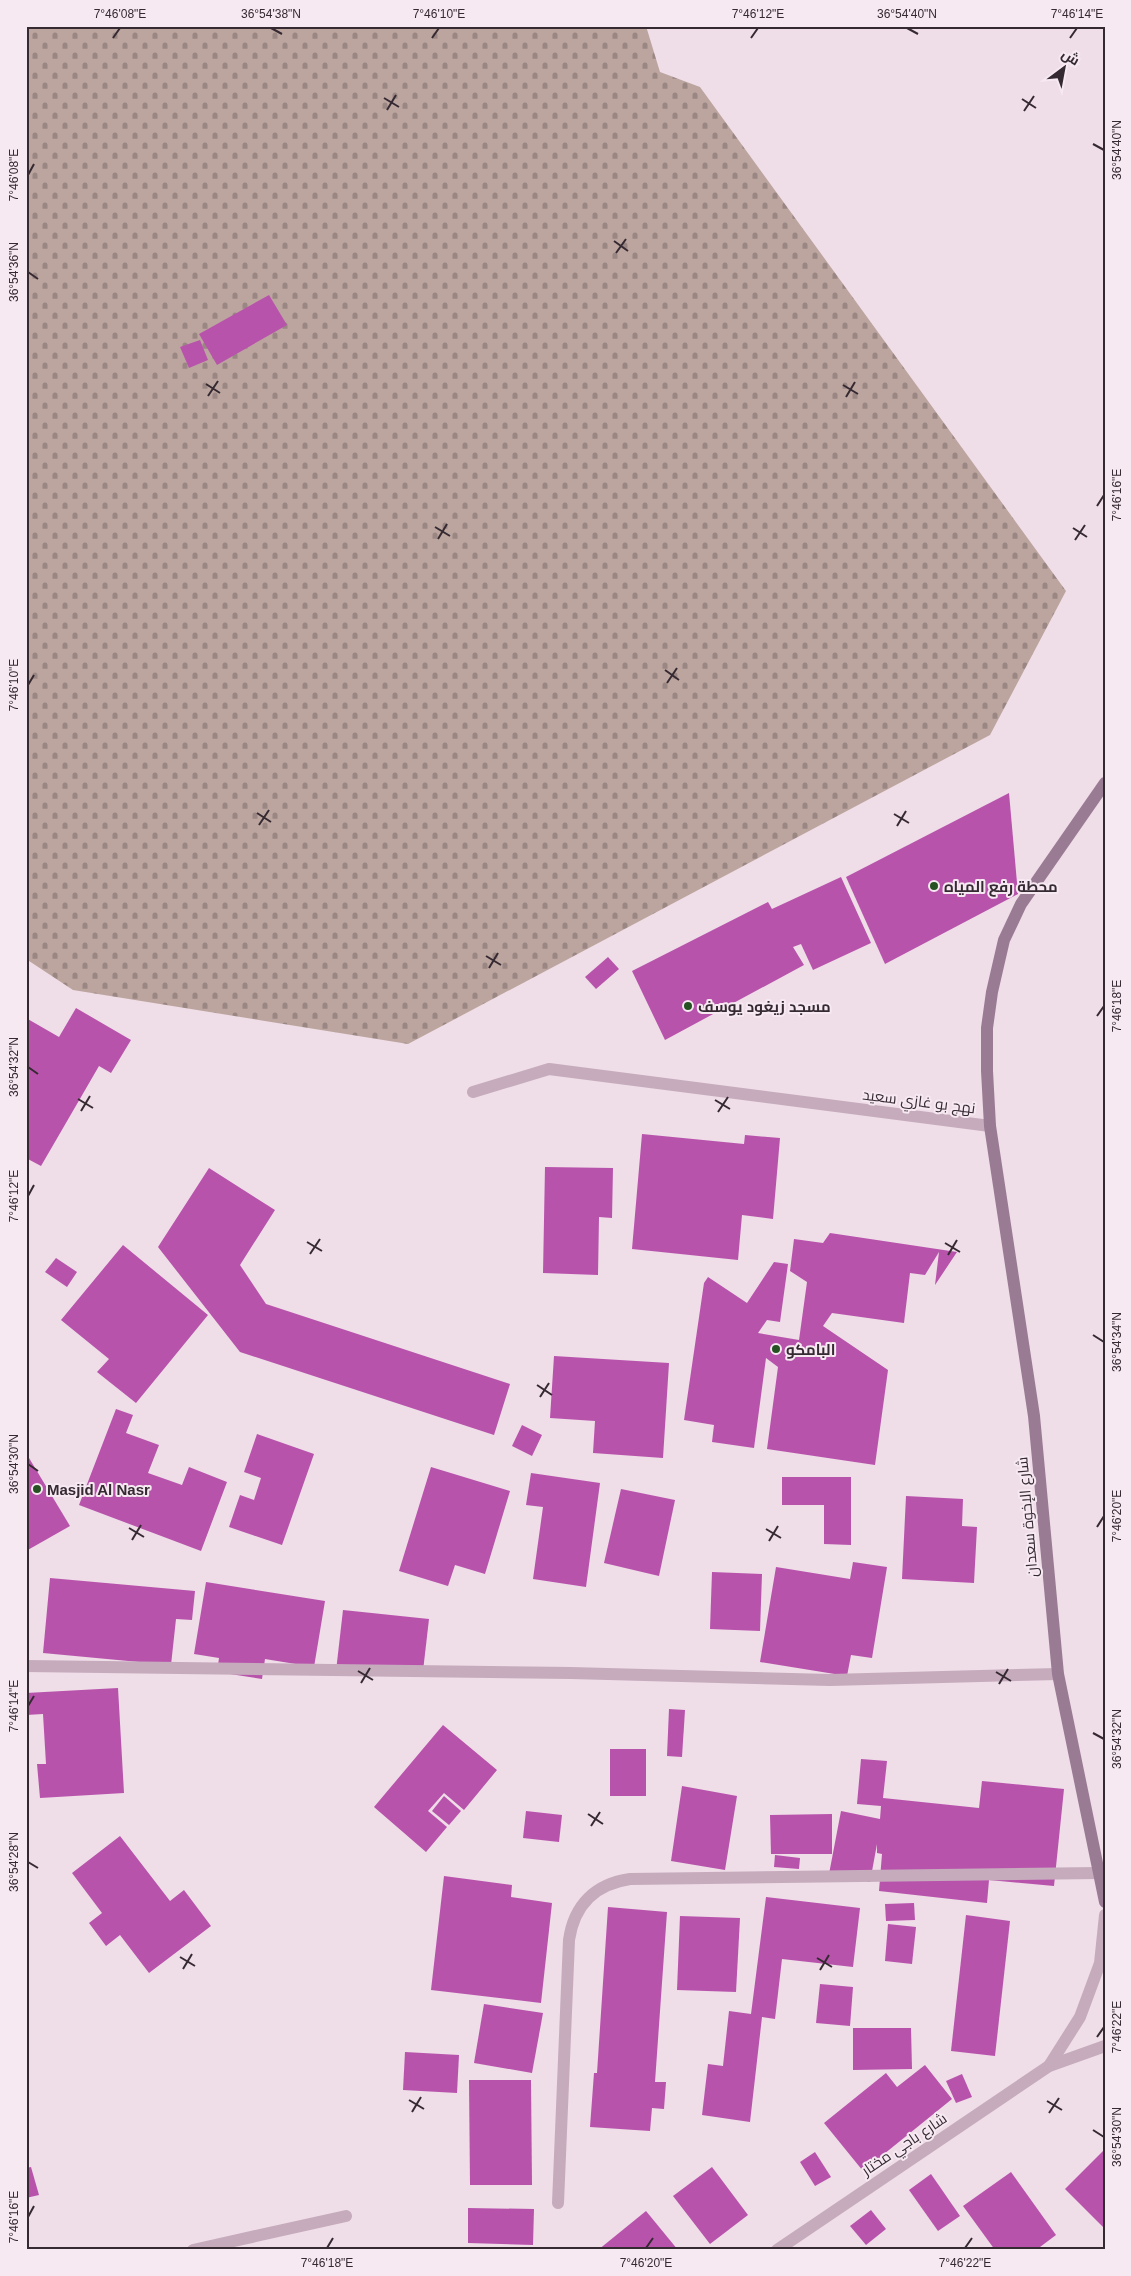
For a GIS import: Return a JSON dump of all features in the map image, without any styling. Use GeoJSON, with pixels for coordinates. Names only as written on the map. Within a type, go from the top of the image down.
{"type":"FeatureCollection","features":[{"type":"Feature","properties":{"kind":"street","name":"نهج بو غازي سعيد"},"geometry":{"type":"LineString","coordinates":[[473,1092],[549,1069],[990,1126],[987,1028],[992,992],[1004,940],[1021,904],[1105,783]]}},
{"type":"Feature","properties":{"kind":"street","name":"شارع الإخوة سعدان"},"geometry":{"type":"LineString","coordinates":[[990,1126],[1034,1416],[1058,1674],[1105,1902]]}},
{"type":"Feature","properties":{"kind":"street"},"geometry":{"type":"LineString","coordinates":[[26,1666],[571,1673],[830,1680],[1058,1674]]}},
{"type":"Feature","properties":{"kind":"street"},"geometry":{"type":"LineString","coordinates":[[558,2203],[569,1940],[576,1914],[593,1893],[604,1886],[630,1879],[1098,1873]]}},
{"type":"Feature","properties":{"kind":"street","name":"شارع باجي مختار"},"geometry":{"type":"LineString","coordinates":[[1049,2066],[1080,2017],[1100,1964],[1105,1915]]}},
{"type":"Feature","properties":{"kind":"street","name":"شارع باجي مختار"},"geometry":{"type":"LineString","coordinates":[[777,2250],[1049,2066],[1105,2046]]}},
{"type":"Feature","properties":{"kind":"street"},"geometry":{"type":"LineString","coordinates":[[193,2250],[346,2216]]}},
{"type":"Feature","properties":{"kind":"green space"},"geometry":{"type":"Polygon","coordinates":[[[26,26],[646,26],[660,72],[700,87],[1066,591],[990,735],[408,1044],[73,990],[26,959],[26,26]]]}},
{"type":"Feature","properties":{"kind":"building"},"geometry":{"type":"Polygon","coordinates":[[[269,295],[287,325],[217,365],[199,334],[269,295]]]}},
{"type":"Feature","properties":{"kind":"building"},"geometry":{"type":"Polygon","coordinates":[[[200,340],[208,360],[189,368],[180,347],[200,340]]]}},
{"type":"Feature","properties":{"kind":"building","name":"محطة رفع المياه"},"geometry":{"type":"Polygon","coordinates":[[[1009,793],[1018,894],[885,964],[846,877],[1009,793]]]}},
{"type":"Feature","properties":{"kind":"building","name":"مسجد زيغود يوسف"},"geometry":{"type":"Polygon","coordinates":[[[841,877],[871,943],[813,970],[801,944],[793,947],[804,965],[665,1040],[632,971],[768,902],[772,909],[841,877]]]}},
{"type":"Feature","properties":{"kind":"building"},"geometry":{"type":"Polygon","coordinates":[[[608,957],[619,969],[596,989],[585,977],[608,957]]]}},
{"type":"Feature","properties":{"kind":"building"},"geometry":{"type":"Polygon","coordinates":[[[76,1008],[131,1040],[111,1073],[99,1066],[41,1166],[26,1158],[26,1018],[59,1037],[76,1008]]]}},
{"type":"Feature","properties":{"kind":"building"},"geometry":{"type":"Polygon","coordinates":[[[642,1134],[744,1144],[745,1135],[780,1138],[773,1219],[742,1215],[738,1260],[632,1249],[642,1134]]]}},
{"type":"Feature","properties":{"kind":"building"},"geometry":{"type":"Polygon","coordinates":[[[545,1167],[613,1168],[612,1218],[599,1217],[598,1275],[543,1273],[545,1167]]]}},
{"type":"Feature","properties":{"kind":"building"},"geometry":{"type":"Polygon","coordinates":[[[209,1168],[275,1210],[240,1265],[266,1304],[510,1384],[494,1435],[240,1352],[158,1247],[209,1168]]]}},
{"type":"Feature","properties":{"kind":"building","name":"البامكو"},"geometry":{"type":"Polygon","coordinates":[[[830,1233],[957,1252],[935,1285],[939,1252],[925,1275],[910,1273],[904,1323],[832,1313],[823,1326],[888,1370],[875,1465],[767,1449],[778,1367],[766,1358],[754,1448],[712,1442],[714,1425],[684,1420],[704,1283],[708,1277],[747,1303],[774,1262],[788,1264],[780,1322],[767,1320],[758,1333],[799,1340],[807,1282],[790,1271],[794,1239],[823,1243],[830,1233]]]}},
{"type":"Feature","properties":{"kind":"building"},"geometry":{"type":"Polygon","coordinates":[[[123,1245],[208,1315],[136,1403],[97,1372],[109,1359],[61,1320],[123,1245]]]}},
{"type":"Feature","properties":{"kind":"building"},"geometry":{"type":"Polygon","coordinates":[[[56,1258],[77,1272],[67,1287],[45,1272],[56,1258]]]}},
{"type":"Feature","properties":{"kind":"building"},"geometry":{"type":"Polygon","coordinates":[[[554,1356],[669,1363],[663,1458],[593,1453],[595,1421],[550,1418],[554,1356]]]}},
{"type":"Feature","properties":{"kind":"building"},"geometry":{"type":"Polygon","coordinates":[[[116,1409],[133,1415],[126,1433],[159,1445],[148,1473],[182,1485],[189,1467],[227,1482],[201,1551],[79,1505],[116,1409]]]}},
{"type":"Feature","properties":{"kind":"building"},"geometry":{"type":"Polygon","coordinates":[[[522,1425],[542,1435],[532,1456],[512,1446],[522,1425]]]}},
{"type":"Feature","properties":{"kind":"building"},"geometry":{"type":"Polygon","coordinates":[[[257,1434],[314,1454],[282,1545],[229,1527],[240,1495],[254,1500],[261,1478],[244,1472],[257,1434]]]}},
{"type":"Feature","properties":{"kind":"building","name":"Masjid Al Nasr"},"geometry":{"type":"Polygon","coordinates":[[[26,1453],[70,1526],[26,1551],[26,1453]]]}},
{"type":"Feature","properties":{"kind":"building"},"geometry":{"type":"Polygon","coordinates":[[[431,1467],[510,1491],[485,1574],[455,1565],[448,1586],[399,1571],[431,1467]]]}},
{"type":"Feature","properties":{"kind":"building"},"geometry":{"type":"Polygon","coordinates":[[[531,1473],[600,1483],[586,1587],[533,1579],[543,1507],[526,1505],[531,1473]]]}},
{"type":"Feature","properties":{"kind":"building"},"geometry":{"type":"Polygon","coordinates":[[[782,1477],[851,1477],[851,1545],[824,1544],[824,1505],[782,1505],[782,1477]]]}},
{"type":"Feature","properties":{"kind":"building"},"geometry":{"type":"Polygon","coordinates":[[[621,1489],[675,1500],[659,1576],[604,1563],[621,1489]]]}},
{"type":"Feature","properties":{"kind":"building"},"geometry":{"type":"Polygon","coordinates":[[[906,1496],[963,1499],[962,1526],[977,1527],[974,1583],[902,1579],[906,1496]]]}},
{"type":"Feature","properties":{"kind":"building"},"geometry":{"type":"Polygon","coordinates":[[[853,1562],[887,1567],[872,1658],[851,1655],[847,1676],[760,1662],[776,1567],[850,1579],[853,1562]]]}},
{"type":"Feature","properties":{"kind":"building"},"geometry":{"type":"Polygon","coordinates":[[[712,1572],[762,1574],[760,1631],[710,1629],[712,1572]]]}},
{"type":"Feature","properties":{"kind":"building"},"geometry":{"type":"Polygon","coordinates":[[[50,1578],[195,1591],[192,1620],[176,1619],[171,1665],[43,1653],[50,1578]]]}},
{"type":"Feature","properties":{"kind":"building"},"geometry":{"type":"Polygon","coordinates":[[[206,1582],[325,1601],[314,1667],[265,1659],[262,1679],[217,1672],[219,1658],[194,1654],[206,1582]]]}},
{"type":"Feature","properties":{"kind":"building"},"geometry":{"type":"Polygon","coordinates":[[[343,1610],[429,1619],[423,1671],[336,1671],[343,1610]]]}},
{"type":"Feature","properties":{"kind":"building"},"geometry":{"type":"Polygon","coordinates":[[[118,1688],[124,1793],[40,1798],[37,1764],[46,1764],[43,1714],[26,1715],[26,1693],[118,1688]]]}},
{"type":"Feature","properties":{"kind":"building"},"geometry":{"type":"Polygon","coordinates":[[[669,1709],[685,1710],[682,1757],[667,1756],[669,1709]]]}},
{"type":"Feature","properties":{"kind":"building"},"geometry":{"type":"Polygon","coordinates":[[[443,1725],[497,1770],[464,1810],[444,1793],[428,1811],[447,1827],[426,1852],[374,1807],[443,1725]]]}},
{"type":"Feature","properties":{"kind":"building"},"geometry":{"type":"Polygon","coordinates":[[[610,1749],[646,1749],[646,1796],[610,1796],[610,1749]]]}},
{"type":"Feature","properties":{"kind":"building"},"geometry":{"type":"Polygon","coordinates":[[[861,1759],[887,1761],[883,1798],[979,1808],[982,1781],[1064,1789],[1054,1886],[989,1880],[987,1903],[879,1891],[882,1854],[877,1853],[877,1844],[870,1882],[829,1874],[841,1811],[880,1819],[881,1806],[857,1804],[861,1759]]]}},
{"type":"Feature","properties":{"kind":"building"},"geometry":{"type":"Polygon","coordinates":[[[682,1786],[737,1796],[725,1870],[671,1861],[682,1786]]]}},
{"type":"Feature","properties":{"kind":"building"},"geometry":{"type":"Polygon","coordinates":[[[444,1796],[461,1811],[449,1825],[432,1811],[444,1796]]]}},
{"type":"Feature","properties":{"kind":"building"},"geometry":{"type":"Polygon","coordinates":[[[526,1811],[562,1815],[559,1842],[523,1838],[526,1811]]]}},
{"type":"Feature","properties":{"kind":"building"},"geometry":{"type":"Polygon","coordinates":[[[832,1814],[832,1854],[771,1854],[770,1815],[832,1814]]]}},
{"type":"Feature","properties":{"kind":"building"},"geometry":{"type":"Polygon","coordinates":[[[120,1836],[170,1901],[184,1890],[211,1926],[149,1973],[120,1935],[106,1946],[89,1923],[102,1913],[72,1873],[120,1836]]]}},
{"type":"Feature","properties":{"kind":"building"},"geometry":{"type":"Polygon","coordinates":[[[775,1855],[800,1858],[799,1869],[774,1867],[775,1855]]]}},
{"type":"Feature","properties":{"kind":"building"},"geometry":{"type":"Polygon","coordinates":[[[444,1876],[512,1885],[511,1897],[552,1903],[541,2003],[431,1990],[444,1876]]]}},
{"type":"Feature","properties":{"kind":"building"},"geometry":{"type":"Polygon","coordinates":[[[766,1897],[860,1908],[853,1967],[782,1959],[775,2019],[762,2017],[750,2122],[702,2115],[708,2064],[723,2066],[729,2011],[751,2014],[766,1897]]]}},
{"type":"Feature","properties":{"kind":"building"},"geometry":{"type":"Polygon","coordinates":[[[914,1903],[915,1920],[886,1921],[885,1904],[914,1903]]]}},
{"type":"Feature","properties":{"kind":"building"},"geometry":{"type":"Polygon","coordinates":[[[608,1907],[667,1912],[655,2082],[666,2082],[664,2109],[652,2108],[650,2131],[590,2127],[594,2073],[597,2073],[608,1907]]]}},
{"type":"Feature","properties":{"kind":"building"},"geometry":{"type":"Polygon","coordinates":[[[966,1915],[1010,1921],[995,2056],[951,2051],[966,1915]]]}},
{"type":"Feature","properties":{"kind":"building"},"geometry":{"type":"Polygon","coordinates":[[[680,1916],[740,1918],[736,1992],[677,1990],[680,1916]]]}},
{"type":"Feature","properties":{"kind":"building"},"geometry":{"type":"Polygon","coordinates":[[[888,1924],[916,1927],[912,1964],[885,1961],[888,1924]]]}},
{"type":"Feature","properties":{"kind":"building"},"geometry":{"type":"Polygon","coordinates":[[[820,1984],[853,1987],[850,2026],[816,2023],[820,1984]]]}},
{"type":"Feature","properties":{"kind":"building"},"geometry":{"type":"Polygon","coordinates":[[[484,2004],[543,2013],[532,2073],[474,2063],[484,2004]]]}},
{"type":"Feature","properties":{"kind":"building"},"geometry":{"type":"Polygon","coordinates":[[[853,2028],[911,2028],[912,2069],[853,2070],[853,2028]]]}},
{"type":"Feature","properties":{"kind":"building"},"geometry":{"type":"Polygon","coordinates":[[[405,2052],[459,2055],[457,2093],[403,2090],[405,2052]]]}},
{"type":"Feature","properties":{"kind":"building"},"geometry":{"type":"Polygon","coordinates":[[[925,2065],[952,2099],[863,2171],[824,2123],[886,2073],[897,2087],[925,2065]]]}},
{"type":"Feature","properties":{"kind":"building"},"geometry":{"type":"Polygon","coordinates":[[[962,2074],[972,2097],[956,2103],[946,2081],[962,2074]]]}},
{"type":"Feature","properties":{"kind":"building"},"geometry":{"type":"Polygon","coordinates":[[[469,2080],[531,2080],[532,2185],[470,2185],[469,2080]]]}},
{"type":"Feature","properties":{"kind":"building"},"geometry":{"type":"Polygon","coordinates":[[[1103,2151],[1105,2153],[1105,2229],[1065,2189],[1103,2151]]]}},
{"type":"Feature","properties":{"kind":"building"},"geometry":{"type":"Polygon","coordinates":[[[815,2152],[831,2177],[815,2186],[800,2162],[815,2152]]]}},
{"type":"Feature","properties":{"kind":"building"},"geometry":{"type":"Polygon","coordinates":[[[31,2167],[39,2195],[26,2198],[26,2168],[31,2167]]]}},
{"type":"Feature","properties":{"kind":"building"},"geometry":{"type":"Polygon","coordinates":[[[712,2167],[748,2215],[710,2244],[673,2196],[712,2167]]]}},
{"type":"Feature","properties":{"kind":"building"},"geometry":{"type":"Polygon","coordinates":[[[1011,2172],[1056,2235],[1036,2250],[995,2250],[963,2206],[1011,2172]]]}},
{"type":"Feature","properties":{"kind":"building"},"geometry":{"type":"Polygon","coordinates":[[[931,2174],[960,2216],[938,2231],[909,2190],[931,2174]]]}},
{"type":"Feature","properties":{"kind":"building"},"geometry":{"type":"Polygon","coordinates":[[[468,2208],[534,2209],[533,2245],[468,2243],[468,2208]]]}},
{"type":"Feature","properties":{"kind":"building"},"geometry":{"type":"Polygon","coordinates":[[[871,2210],[886,2229],[866,2245],[850,2226],[871,2210]]]}},
{"type":"Feature","properties":{"kind":"building"},"geometry":{"type":"Polygon","coordinates":[[[646,2211],[678,2250],[598,2250],[646,2211]]]}},
{"type":"Feature","properties":{"kind":"building"},"geometry":{"type":"Polygon","coordinates":[[[472,2247],[505,2248],[505,2250],[472,2250],[472,2247]]]}},
{"type":"Feature","properties":{"kind":"place","name":"محطة رفع المياه"},"geometry":{"type":"Point","coordinates":[934,886]}},
{"type":"Feature","properties":{"kind":"place","name":"مسجد زيغود يوسف"},"geometry":{"type":"Point","coordinates":[688,1006]}},
{"type":"Feature","properties":{"kind":"place","name":"البامكو"},"geometry":{"type":"Point","coordinates":[776,1349]}},
{"type":"Feature","properties":{"kind":"place","name":"Masjid Al Nasr"},"geometry":{"type":"Point","coordinates":[37,1489]}}]}
